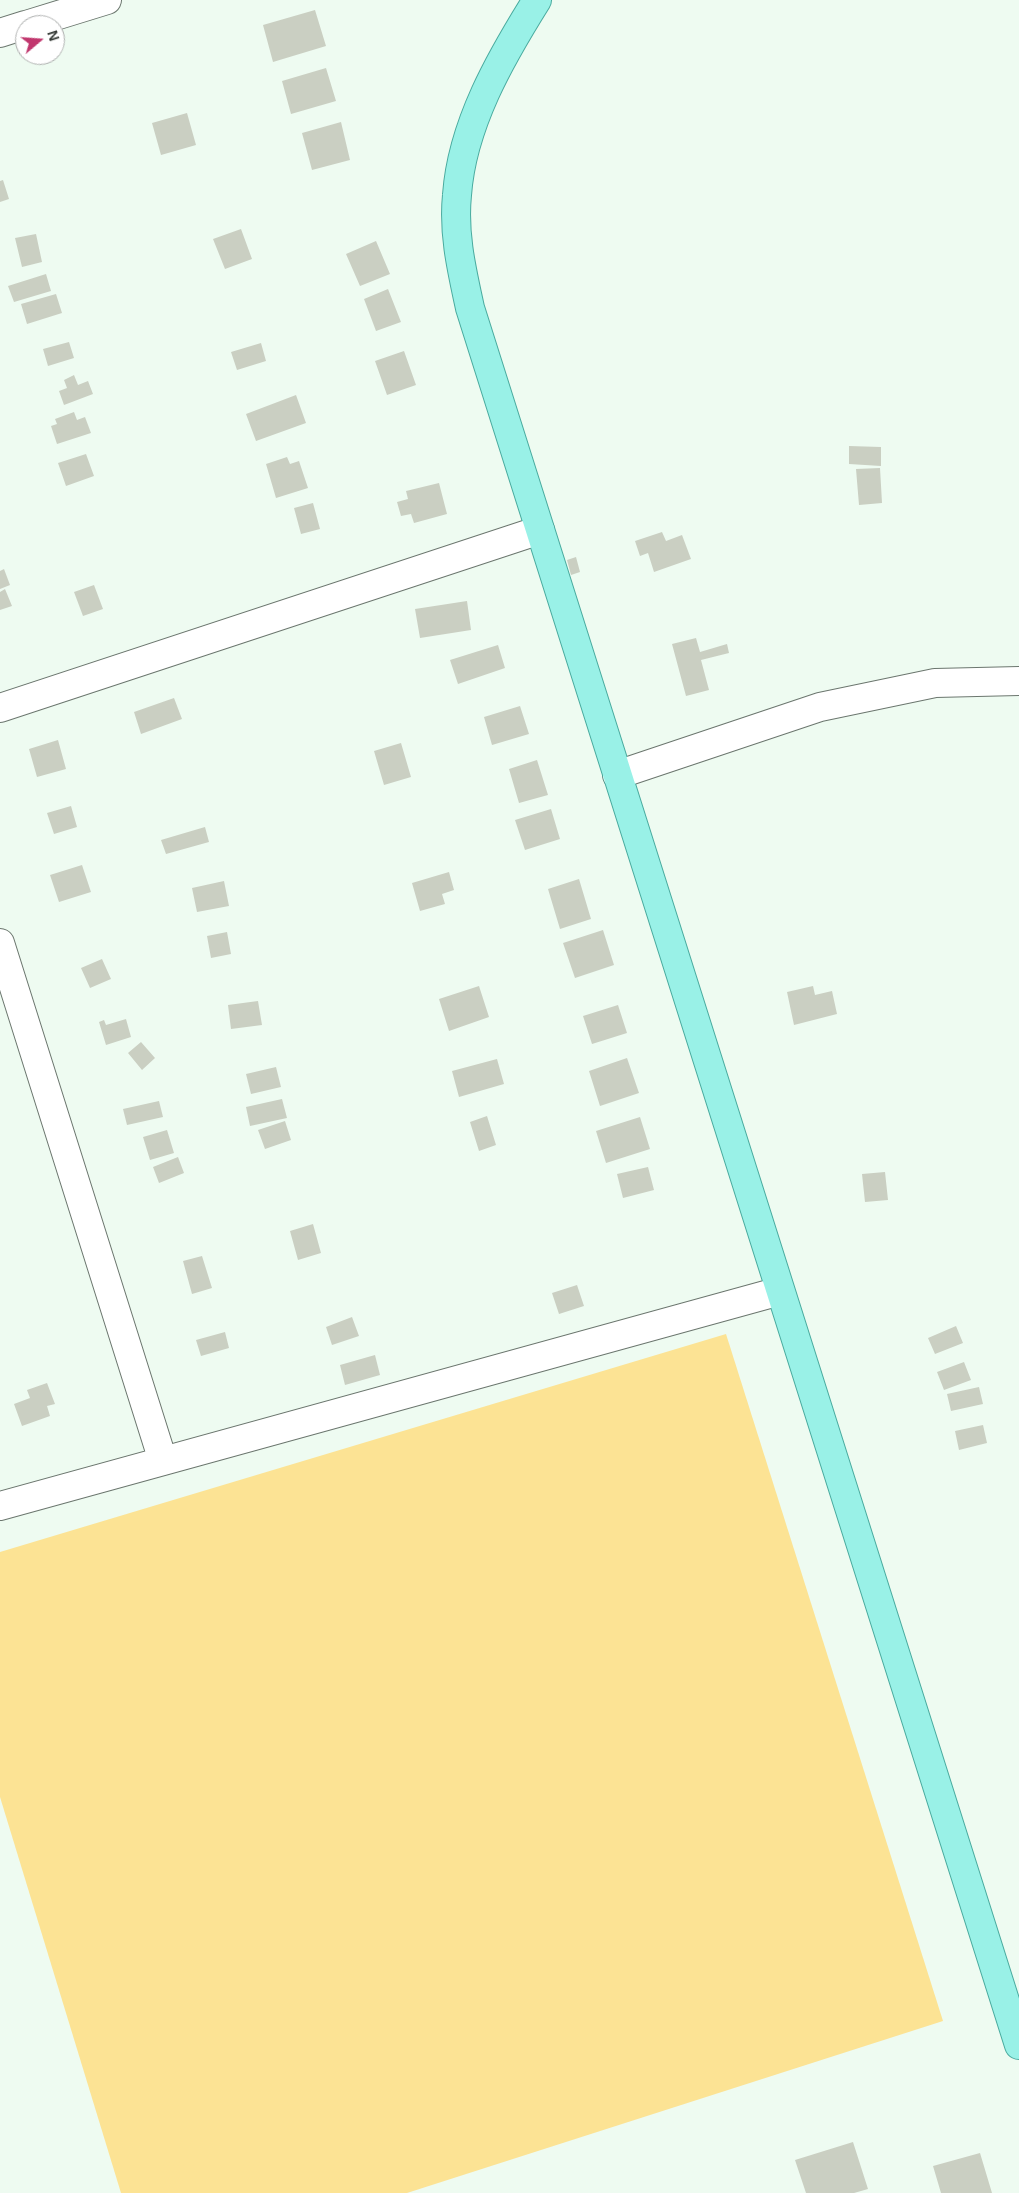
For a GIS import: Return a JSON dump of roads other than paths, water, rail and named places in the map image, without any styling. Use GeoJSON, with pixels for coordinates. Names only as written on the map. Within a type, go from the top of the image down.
{"type":"FeatureCollection","features":[{"type":"Feature","properties":{"kind":"main road"},"geometry":{"type":"LineString","coordinates":[[537,0],[515,35],[469,130],[456,195],[458,246],[470,308],[1019,2044]]}},
{"type":"Feature","properties":{"kind":"street"},"geometry":{"type":"LineString","coordinates":[[58,15],[108,0]]}},
{"type":"Feature","properties":{"kind":"street"},"geometry":{"type":"LineString","coordinates":[[0,33],[15,28]]}},
{"type":"Feature","properties":{"kind":"street"},"geometry":{"type":"LineString","coordinates":[[0,708],[540,530]]}},
{"type":"Feature","properties":{"kind":"street"},"geometry":{"type":"LineString","coordinates":[[617,775],[820,707],[935,683],[1019,681]]}},
{"type":"Feature","properties":{"kind":"street"},"geometry":{"type":"LineString","coordinates":[[0,943],[163,1461]]}},
{"type":"Feature","properties":{"kind":"street"},"geometry":{"type":"LineString","coordinates":[[0,1506],[780,1290]]}}]}
